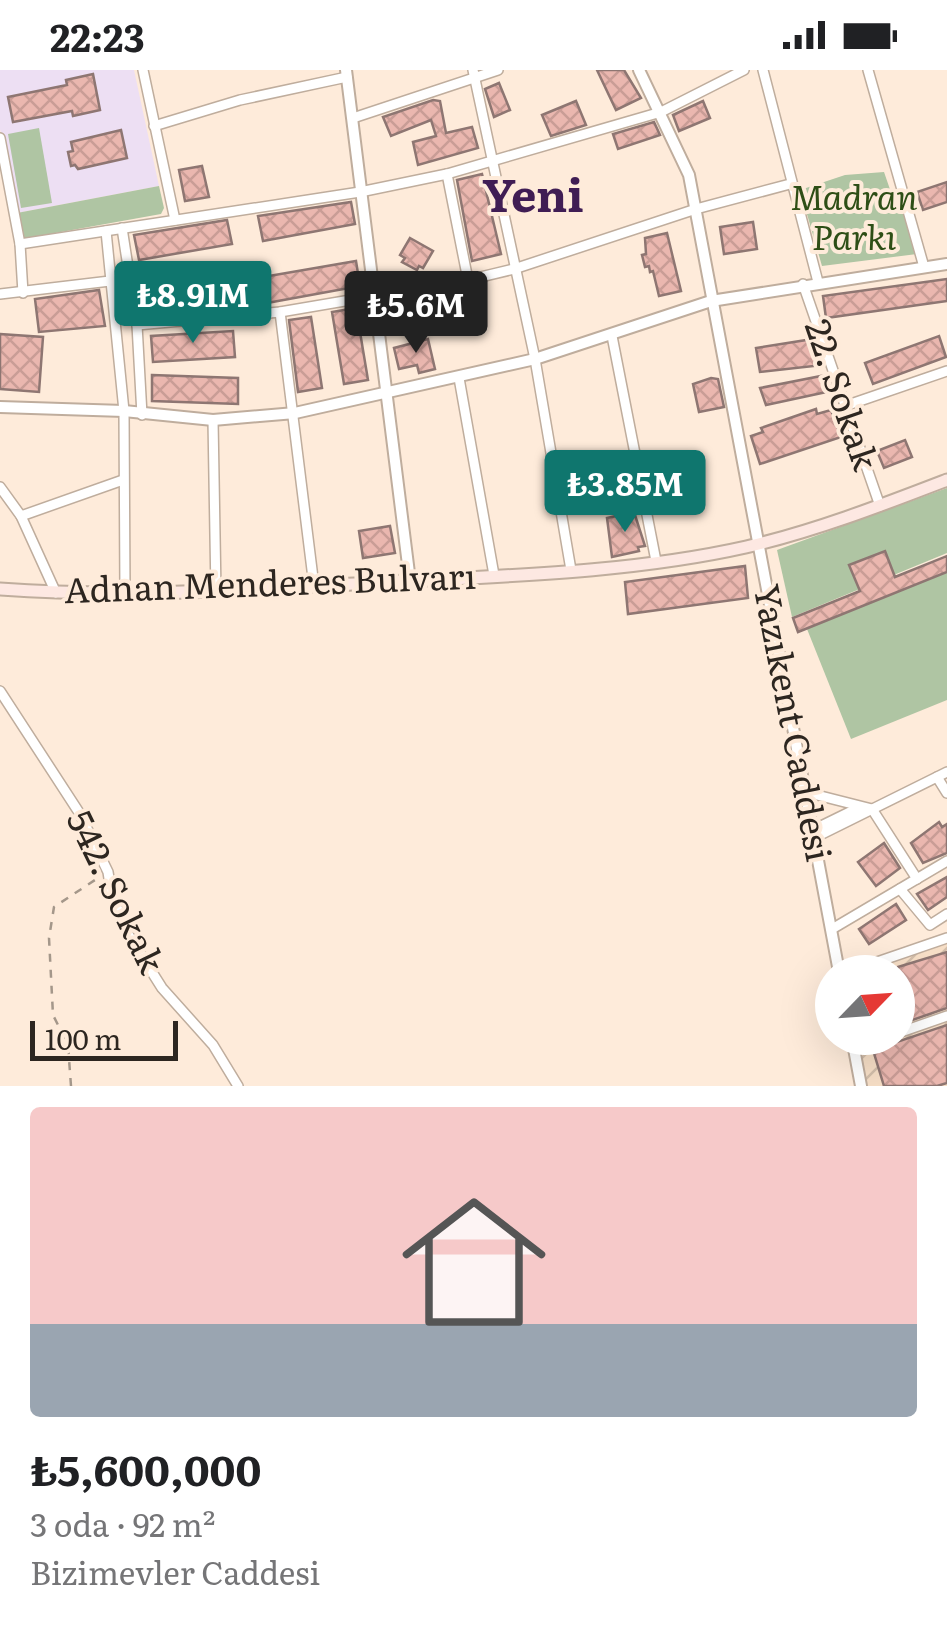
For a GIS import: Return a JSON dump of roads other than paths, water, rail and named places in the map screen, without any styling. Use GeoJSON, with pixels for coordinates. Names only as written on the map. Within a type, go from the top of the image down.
{"type":"FeatureCollection","features":[{"type":"Feature","properties":{"kind":"main road","name":"Adnan Menderes Bulvarı"},"geometry":{"type":"LineString","coordinates":[[0,589],[216,593],[494,576],[656,561],[757,544],[880,506],[947,480]]}},
{"type":"Feature","properties":{"kind":"street"},"geometry":{"type":"LineString","coordinates":[[143,70],[175,220]]}},
{"type":"Feature","properties":{"kind":"street"},"geometry":{"type":"LineString","coordinates":[[353,118],[474,74],[498,70]]}},
{"type":"Feature","properties":{"kind":"street","name":"Yazıkent Caddesi"},"geometry":{"type":"LineString","coordinates":[[639,70],[688,174],[696,208],[837,955]]}},
{"type":"Feature","properties":{"kind":"street"},"geometry":{"type":"LineString","coordinates":[[20,244],[360,192],[446,174],[661,112],[744,70]]}},
{"type":"Feature","properties":{"kind":"street"},"geometry":{"type":"LineString","coordinates":[[762,70],[818,282]]}},
{"type":"Feature","properties":{"kind":"street"},"geometry":{"type":"LineString","coordinates":[[868,70],[924,267]]}},
{"type":"Feature","properties":{"kind":"street"},"geometry":{"type":"LineString","coordinates":[[154,126],[346,74],[410,580]]}},
{"type":"Feature","properties":{"kind":"street"},"geometry":{"type":"LineString","coordinates":[[474,74],[535,358],[571,570]]}},
{"type":"Feature","properties":{"kind":"street"},"geometry":{"type":"LineString","coordinates":[[0,138],[20,244],[22,292]]}},
{"type":"Feature","properties":{"kind":"street"},"geometry":{"type":"LineString","coordinates":[[446,174],[468,280]]}},
{"type":"Feature","properties":{"kind":"street"},"geometry":{"type":"LineString","coordinates":[[137,325],[280,312],[468,280],[514,269],[696,208],[790,184]]}},
{"type":"Feature","properties":{"kind":"street"},"geometry":{"type":"LineString","coordinates":[[122,228],[137,325],[142,415]]}},
{"type":"Feature","properties":{"kind":"street"},"geometry":{"type":"LineString","coordinates":[[106,231],[124,411],[126,594]]}},
{"type":"Feature","properties":{"kind":"street"},"geometry":{"type":"LineString","coordinates":[[0,407],[124,411],[212,420],[295,412],[535,358],[711,301],[947,264]]}},
{"type":"Feature","properties":{"kind":"street"},"geometry":{"type":"LineString","coordinates":[[0,294],[110,281]]}},
{"type":"Feature","properties":{"kind":"street","name":"22. Sokak"},"geometry":{"type":"LineString","coordinates":[[802,284],[880,506]]}},
{"type":"Feature","properties":{"kind":"street"},"geometry":{"type":"LineString","coordinates":[[280,312],[314,586]]}},
{"type":"Feature","properties":{"kind":"street"},"geometry":{"type":"LineString","coordinates":[[612,336],[656,561]]}},
{"type":"Feature","properties":{"kind":"street"},"geometry":{"type":"LineString","coordinates":[[845,406],[947,371]]}},
{"type":"Feature","properties":{"kind":"street"},"geometry":{"type":"LineString","coordinates":[[459,378],[494,576]]}},
{"type":"Feature","properties":{"kind":"street"},"geometry":{"type":"LineString","coordinates":[[212,420],[216,593]]}},
{"type":"Feature","properties":{"kind":"street"},"geometry":{"type":"LineString","coordinates":[[21,516],[124,480]]}},
{"type":"Feature","properties":{"kind":"street"},"geometry":{"type":"LineString","coordinates":[[0,487],[21,516],[56,593]]}},
{"type":"Feature","properties":{"kind":"street","name":"542. Sokak"},"geometry":{"type":"LineString","coordinates":[[0,692],[80,814],[108,872],[126,931],[162,988],[213,1045],[238,1086]]}},
{"type":"Feature","properties":{"kind":"street"},"geometry":{"type":"LineString","coordinates":[[814,834],[942,774],[947,793]]}},
{"type":"Feature","properties":{"kind":"street"},"geometry":{"type":"LineString","coordinates":[[805,792],[867,808],[917,879]]}},
{"type":"Feature","properties":{"kind":"street"},"geometry":{"type":"LineString","coordinates":[[832,929],[947,861]]}},
{"type":"Feature","properties":{"kind":"street"},"geometry":{"type":"LineString","coordinates":[[900,890],[930,925],[947,914]]}},
{"type":"Feature","properties":{"kind":"street"},"geometry":{"type":"LineString","coordinates":[[898,955],[947,938]]}},
{"type":"Feature","properties":{"kind":"street"},"geometry":{"type":"LineString","coordinates":[[915,1027],[947,1016]]}},
{"type":"Feature","properties":{"kind":"street"},"geometry":{"type":"LineString","coordinates":[[855,1055],[860,1086]]}},
{"type":"Feature","properties":{"kind":"district","name":"Yeni"},"geometry":{"type":"Point","coordinates":[533,196]}},
{"type":"Feature","properties":{"kind":"park label","name":"Madran Parkı"},"geometry":{"type":"Point","coordinates":[854,218]}}]}
